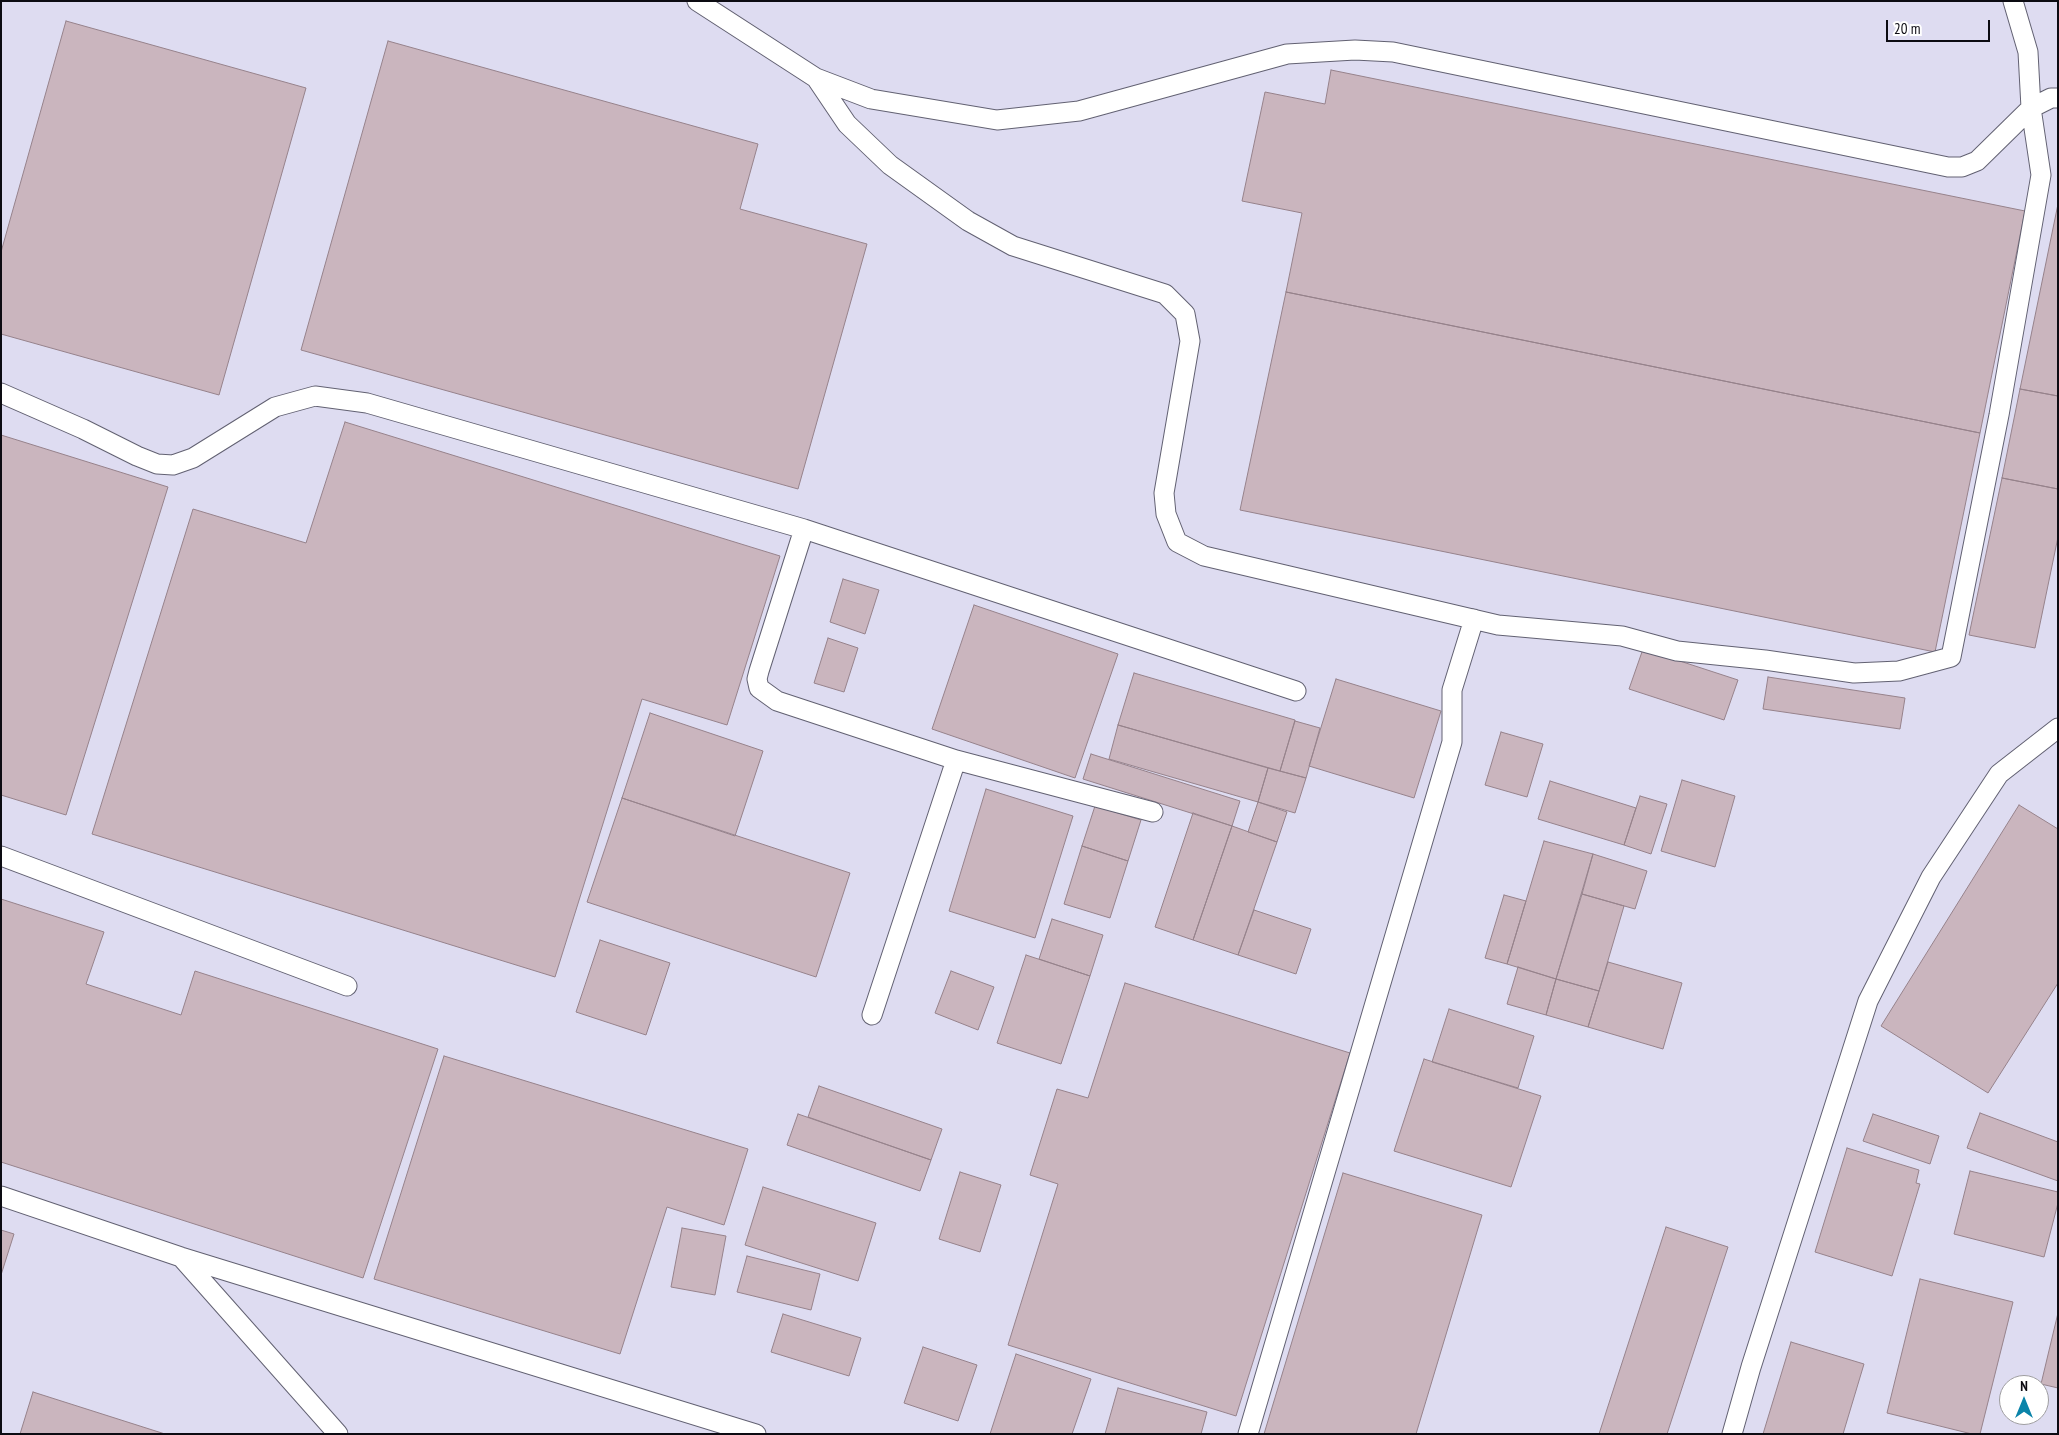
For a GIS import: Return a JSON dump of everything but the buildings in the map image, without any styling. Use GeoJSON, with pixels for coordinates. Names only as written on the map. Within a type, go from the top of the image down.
{"type":"FeatureCollection","features":[{"type":"Feature","properties":{"kind":"lane"},"geometry":{"type":"LineString","coordinates":[[697,1],[816,78],[870,99],[997,120],[1079,111],[1287,54],[1354,50],[1393,52],[1948,167],[1962,167],[1977,161],[2031,108],[2051,98],[2058,98]]}},
{"type":"Feature","properties":{"kind":"lane"},"geometry":{"type":"LineString","coordinates":[[816,78],[847,124],[890,165],[968,221],[1013,246],[1165,294],[1185,314],[1190,341],[1164,493],[1166,514],[1176,542],[1204,556],[1498,625],[1622,636],[1677,651],[1765,660],[1854,673],[1899,671],[1951,657],[1999,415],[2041,175],[2031,108],[2028,52],[2013,1]]}},
{"type":"Feature","properties":{"kind":"lane"},"geometry":{"type":"LineString","coordinates":[[1,394],[84,429],[136,456],[157,464],[173,465],[193,458],[275,407],[315,396],[367,403],[804,529],[1296,691]]}},
{"type":"Feature","properties":{"kind":"lane"},"geometry":{"type":"LineString","coordinates":[[804,529],[759,671],[757,679],[759,688],[777,700],[956,760],[1153,812]]}},
{"type":"Feature","properties":{"kind":"lane"},"geometry":{"type":"LineString","coordinates":[[1248,1434],[1452,742],[1452,690],[1474,619]]}},
{"type":"Feature","properties":{"kind":"lane"},"geometry":{"type":"LineString","coordinates":[[1732,1434],[1754,1357],[1868,1001],[1931,877],[1999,774],[2058,728]]}},
{"type":"Feature","properties":{"kind":"lane"},"geometry":{"type":"LineString","coordinates":[[872,1015],[956,760]]}},
{"type":"Feature","properties":{"kind":"lane"},"geometry":{"type":"LineString","coordinates":[[1,856],[347,986]]}},
{"type":"Feature","properties":{"kind":"lane"},"geometry":{"type":"LineString","coordinates":[[1,1196],[182,1257],[756,1434]]}},
{"type":"Feature","properties":{"kind":"lane"},"geometry":{"type":"LineString","coordinates":[[182,1257],[338,1434]]}}]}
